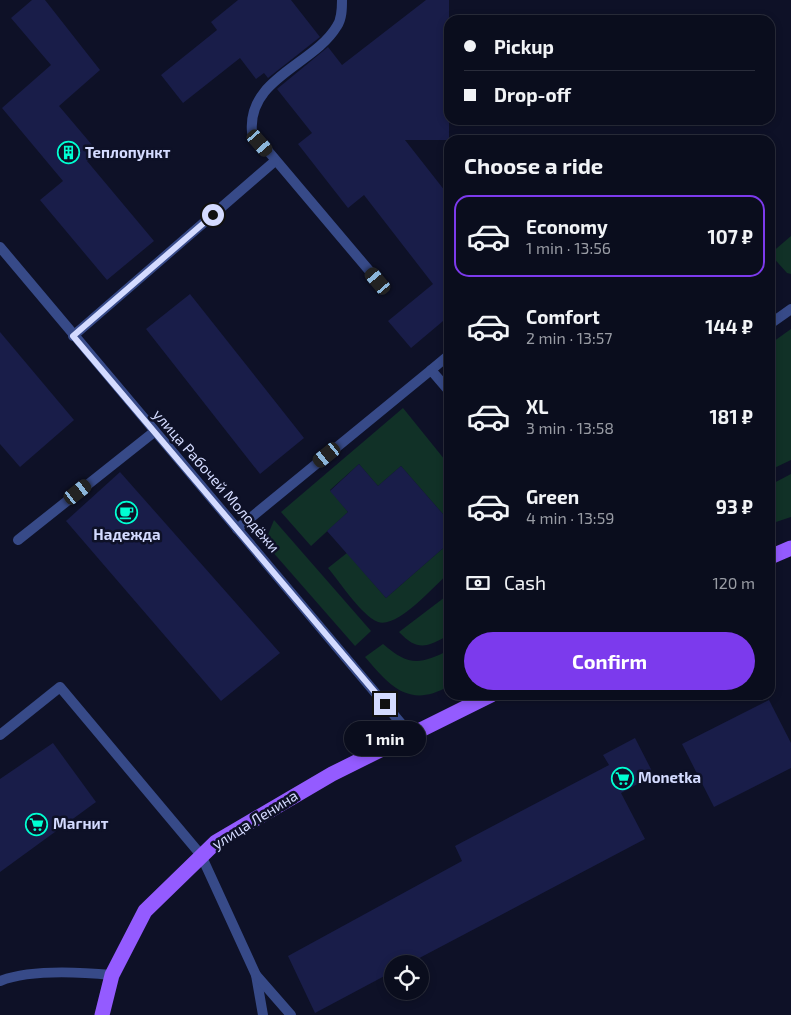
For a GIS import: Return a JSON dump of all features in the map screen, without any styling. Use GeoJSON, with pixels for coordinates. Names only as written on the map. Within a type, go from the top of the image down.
{"type":"FeatureCollection","features":[{"type":"Feature","properties":{"kind":"main road"},"geometry":{"type":"LineString","coordinates":[[775,556],[791,548]]}},
{"type":"Feature","properties":{"kind":"main road","name":"улица Ленина"},"geometry":{"type":"LineString","coordinates":[[102,1015],[112,974],[145,911],[201,855],[250,820],[410,734],[481,700]]}},
{"type":"Feature","properties":{"kind":"street"},"geometry":{"type":"LineString","coordinates":[[342,0],[338,24],[330,37],[268,87],[257,102],[251,117],[252,132],[378,281]]}},
{"type":"Feature","properties":{"kind":"street"},"geometry":{"type":"LineString","coordinates":[[73,336],[276,161]]}},
{"type":"Feature","properties":{"kind":"street","name":"улица Рабочей Молодёжи"},"geometry":{"type":"LineString","coordinates":[[0,247],[410,734]]}},
{"type":"Feature","properties":{"kind":"street"},"geometry":{"type":"LineString","coordinates":[[775,320],[791,309]]}},
{"type":"Feature","properties":{"kind":"street"},"geometry":{"type":"LineString","coordinates":[[237,529],[444,359]]}},
{"type":"Feature","properties":{"kind":"street"},"geometry":{"type":"LineString","coordinates":[[431,370],[444,385]]}},
{"type":"Feature","properties":{"kind":"street"},"geometry":{"type":"LineString","coordinates":[[18,540],[154,432]]}},
{"type":"Feature","properties":{"kind":"street"},"geometry":{"type":"LineString","coordinates":[[0,734],[60,687],[201,855],[256,974],[263,1015]]}},
{"type":"Feature","properties":{"kind":"street"},"geometry":{"type":"LineString","coordinates":[[0,981],[73,972],[112,974]]}},
{"type":"Feature","properties":{"kind":"street"},"geometry":{"type":"LineString","coordinates":[[256,974],[291,1015]]}},
{"type":"Feature","properties":{"kind":"green space"},"geometry":{"type":"Polygon","coordinates":[[[791,236],[791,274],[787,273],[775,260],[775,250],[791,236]]]}},
{"type":"Feature","properties":{"kind":"green space"},"geometry":{"type":"Polygon","coordinates":[[[791,329],[791,460],[775,468],[775,340],[791,329]]]}},
{"type":"Feature","properties":{"kind":"green space"},"geometry":{"type":"Polygon","coordinates":[[[403,408],[444,459],[444,515],[401,466],[378,486],[359,464],[330,490],[348,512],[311,546],[281,512],[403,408]]]}},
{"type":"Feature","properties":{"kind":"green space"},"geometry":{"type":"Polygon","coordinates":[[[791,474],[791,517],[775,522],[775,482],[791,474]]]}},
{"type":"Feature","properties":{"kind":"green space"},"geometry":{"type":"Polygon","coordinates":[[[274,520],[371,631],[355,646],[271,550],[267,537],[274,520]]]}},
{"type":"Feature","properties":{"kind":"green space"},"geometry":{"type":"Polygon","coordinates":[[[444,547],[444,578],[405,613],[386,622],[378,622],[365,613],[328,568],[347,553],[386,598],[444,547]]]}},
{"type":"Feature","properties":{"kind":"green space"},"geometry":{"type":"Polygon","coordinates":[[[444,598],[444,638],[423,646],[412,643],[399,632],[444,598]]]}},
{"type":"Feature","properties":{"kind":"green space"},"geometry":{"type":"Polygon","coordinates":[[[383,644],[407,660],[414,661],[444,652],[444,688],[435,693],[411,695],[392,685],[365,657],[383,644]]]}},
{"type":"Feature","properties":{"kind":"building"},"geometry":{"type":"Polygon","coordinates":[[[32,0],[45,0],[100,70],[59,106],[98,152],[87,161],[154,241],[107,280],[40,200],[63,181],[2,108],[51,65],[11,18],[32,0]]]}},
{"type":"Feature","properties":{"kind":"building"},"geometry":{"type":"Polygon","coordinates":[[[238,0],[291,0],[320,37],[268,78],[264,73],[256,79],[240,58],[183,103],[161,75],[217,30],[211,22],[238,0]]]}},
{"type":"Feature","properties":{"kind":"building"},"geometry":{"type":"Polygon","coordinates":[[[426,0],[449,0],[449,15],[444,15],[444,125],[449,125],[449,135],[444,135],[444,140],[405,140],[444,190],[444,320],[411,348],[388,321],[433,284],[364,195],[348,208],[298,144],[312,133],[277,89],[328,47],[342,65],[426,0]]]}},
{"type":"Feature","properties":{"kind":"building"},"geometry":{"type":"Polygon","coordinates":[[[190,294],[304,438],[260,474],[146,329],[190,294]]]}},
{"type":"Feature","properties":{"kind":"building"},"geometry":{"type":"Polygon","coordinates":[[[0,332],[74,420],[20,467],[0,444],[0,332]]]}},
{"type":"Feature","properties":{"kind":"building"},"geometry":{"type":"Polygon","coordinates":[[[359,464],[378,486],[401,466],[444,515],[444,547],[386,598],[327,531],[348,512],[330,491],[359,464]]]}},
{"type":"Feature","properties":{"kind":"building"},"geometry":{"type":"Polygon","coordinates":[[[120,472],[280,653],[221,701],[66,521],[120,472]]]}},
{"type":"Feature","properties":{"kind":"building"},"geometry":{"type":"Polygon","coordinates":[[[769,700],[791,743],[791,768],[714,807],[682,744],[769,700]]]}},
{"type":"Feature","properties":{"kind":"building"},"geometry":{"type":"Polygon","coordinates":[[[635,738],[654,775],[621,793],[645,839],[425,955],[384,955],[384,976],[315,1013],[288,956],[462,861],[455,846],[609,765],[603,755],[635,738]]]}},
{"type":"Feature","properties":{"kind":"building"},"geometry":{"type":"Polygon","coordinates":[[[53,743],[96,802],[0,872],[0,779],[53,743]]]}},
{"type":"Feature","properties":{"kind":"place","name":"Теплопункт"},"geometry":{"type":"Point","coordinates":[69,153]}},
{"type":"Feature","properties":{"kind":"place","name":"Надежда"},"geometry":{"type":"Point","coordinates":[127,512]}},
{"type":"Feature","properties":{"kind":"place","name":"Monetka"},"geometry":{"type":"Point","coordinates":[622,778]}},
{"type":"Feature","properties":{"kind":"place","name":"Магнит"},"geometry":{"type":"Point","coordinates":[37,824]}},
{"type":"Feature","properties":{"kind":"route"},"geometry":{"type":"LineString","coordinates":[[213,215],[73,336],[385,704]]}}]}
